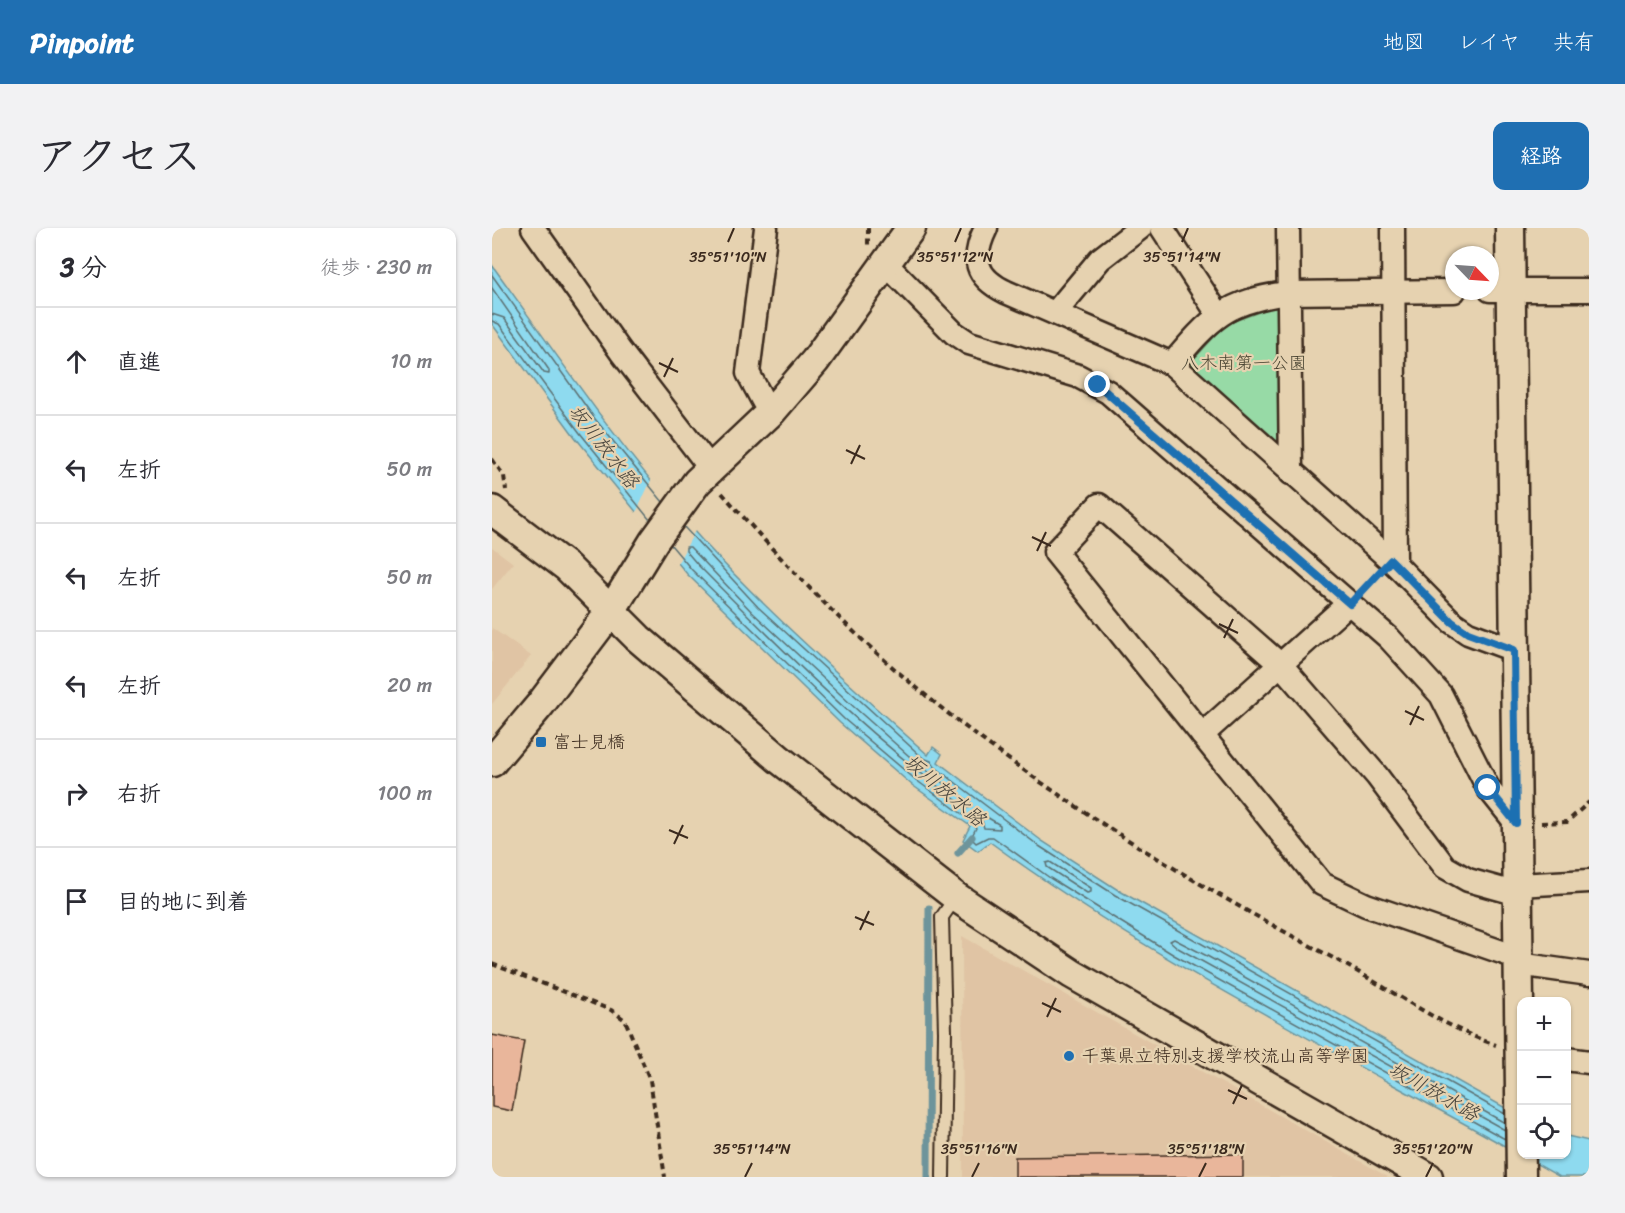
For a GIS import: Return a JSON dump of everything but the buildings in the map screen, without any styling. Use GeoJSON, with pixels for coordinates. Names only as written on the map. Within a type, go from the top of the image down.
{"type":"FeatureCollection","features":[{"type":"Feature","properties":{"kind":"street"},"geometry":{"type":"LineString","coordinates":[[533,228],[704,475]]}},
{"type":"Feature","properties":{"kind":"street"},"geometry":{"type":"LineString","coordinates":[[766,228],[748,373],[763,401],[772,411]]}},
{"type":"Feature","properties":{"kind":"street"},"geometry":{"type":"LineString","coordinates":[[492,762],[540,705],[618,601],[661,532],[704,475],[772,411],[815,361],[911,228]]}},
{"type":"Feature","properties":{"kind":"street"},"geometry":{"type":"LineString","coordinates":[[986,228],[977,256],[980,272],[985,280],[1006,292],[1172,364],[1393,562],[1452,622],[1468,633],[1514,650]]}},
{"type":"Feature","properties":{"kind":"street"},"geometry":{"type":"LineString","coordinates":[[1055,313],[1100,259],[1140,228]]}},
{"type":"Feature","properties":{"kind":"street"},"geometry":{"type":"LineString","coordinates":[[1162,228],[1218,314]]}},
{"type":"Feature","properties":{"kind":"street"},"geometry":{"type":"LineString","coordinates":[[1288,228],[1291,473]]}},
{"type":"Feature","properties":{"kind":"street"},"geometry":{"type":"LineString","coordinates":[[1393,228],[1393,562]]}},
{"type":"Feature","properties":{"kind":"street"},"geometry":{"type":"LineString","coordinates":[[1509,228],[1500,290],[1514,650],[1521,1051]]}},
{"type":"Feature","properties":{"kind":"street"},"geometry":{"type":"LineString","coordinates":[[885,263],[954,333],[969,343],[1078,376],[1108,392],[1389,638],[1435,687],[1488,788],[1516,823]]}},
{"type":"Feature","properties":{"kind":"street"},"geometry":{"type":"LineString","coordinates":[[1500,290],[1589,290]]}},
{"type":"Feature","properties":{"kind":"street"},"geometry":{"type":"LineString","coordinates":[[1172,364],[1218,314],[1265,296],[1288,293],[1445,291]]}},
{"type":"Feature","properties":{"kind":"street"},"geometry":{"type":"LineString","coordinates":[[1589,881],[1518,889],[1468,880],[1445,867],[1377,776],[1282,666],[1100,506],[1055,552],[1322,884],[1366,905],[1519,961],[1589,974]]}},
{"type":"Feature","properties":{"kind":"street"},"geometry":{"type":"LineString","coordinates":[[492,510],[567,567],[618,601],[709,700],[779,759],[956,897],[1072,974],[1428,1177]]}},
{"type":"Feature","properties":{"kind":"street"},"geometry":{"type":"LineString","coordinates":[[1202,735],[1282,666],[1349,603]]}},
{"type":"Feature","properties":{"kind":"street"},"geometry":{"type":"LineString","coordinates":[[1571,1060],[1589,1062]]}},
{"type":"Feature","properties":{"kind":"street"},"geometry":{"type":"LineString","coordinates":[[1521,1105],[1521,1177]]}},
{"type":"Feature","properties":{"kind":"lane"},"geometry":{"type":"LineString","coordinates":[[943,1177],[945,1032],[942,917],[956,897]]}},
{"type":"Feature","properties":{"kind":"path"},"geometry":{"type":"LineString","coordinates":[[704,475],[794,575],[891,665],[998,751],[1093,817],[1227,902],[1364,975],[1444,1023],[1517,1054]]}},
{"type":"Feature","properties":{"kind":"path"},"geometry":{"type":"LineString","coordinates":[[1349,603],[1393,562]]}},
{"type":"Feature","properties":{"kind":"path"},"geometry":{"type":"LineString","coordinates":[[1516,823],[1567,822],[1589,802]]}},
{"type":"Feature","properties":{"kind":"path"},"geometry":{"type":"LineString","coordinates":[[492,964],[611,1010],[625,1020],[650,1080],[665,1177]]}},
{"type":"Feature","properties":{"kind":"shaded area"},"geometry":{"type":"Polygon","coordinates":[[[492,547],[513,563],[492,589],[492,547]]]}},
{"type":"Feature","properties":{"kind":"shaded area"},"geometry":{"type":"Polygon","coordinates":[[[492,628],[531,656],[492,704],[492,628]]]}},
{"type":"Feature","properties":{"kind":"shaded area","name":"千葉県立特別支援学校流山高等学園"},"geometry":{"type":"Polygon","coordinates":[[[962,936],[1388,1177],[963,1177],[962,936]]]}},
{"type":"Feature","properties":{"kind":"green space","name":"八木南第一公園"},"geometry":{"type":"Polygon","coordinates":[[[1275,306],[1283,315],[1284,443],[1277,445],[1192,370],[1191,362],[1226,324],[1275,306]]]}},
{"type":"Feature","properties":{"kind":"water","name":"坂川放水路"},"geometry":{"type":"Polygon","coordinates":[[[492,265],[619,439],[701,539],[783,623],[928,755],[933,747],[942,754],[938,762],[1042,841],[1118,890],[1509,1110],[1517,1137],[1517,1153],[1198,976],[1127,934],[990,842],[978,851],[963,840],[970,826],[912,785],[840,723],[687,574],[575,437],[492,324],[492,265]]]}},
{"type":"Feature","properties":{"kind":"water"},"geometry":{"type":"Polygon","coordinates":[[[1571,1137],[1589,1141],[1589,1177],[1560,1177],[1528,1159],[1571,1159],[1571,1137]]]}},
{"type":"Feature","properties":{"kind":"pier"},"geometry":{"type":"Polygon","coordinates":[[[653,476],[696,529],[676,566],[635,515],[653,476]]]}},
{"type":"Feature","properties":{"kind":"waterway","name":"坂川放水路"},"geometry":{"type":"LineString","coordinates":[[958,853],[972,837]]}},
{"type":"Feature","properties":{"kind":"waterway"},"geometry":{"type":"LineString","coordinates":[[928,1177],[929,908]]}},
{"type":"Feature","properties":{"kind":"place","name":"富士見橋"},"geometry":{"type":"Point","coordinates":[541,742]}},
{"type":"Feature","properties":{"kind":"place","name":"千葉県立特別支援学校流山高等学園"},"geometry":{"type":"Point","coordinates":[1069,1056]}},
{"type":"Feature","properties":{"kind":"route"},"geometry":{"type":"LineString","coordinates":[[1098,385],[1350,604],[1391,560],[1452,622],[1468,633],[1492,644],[1514,650],[1516,823],[1488,788]]}}]}
